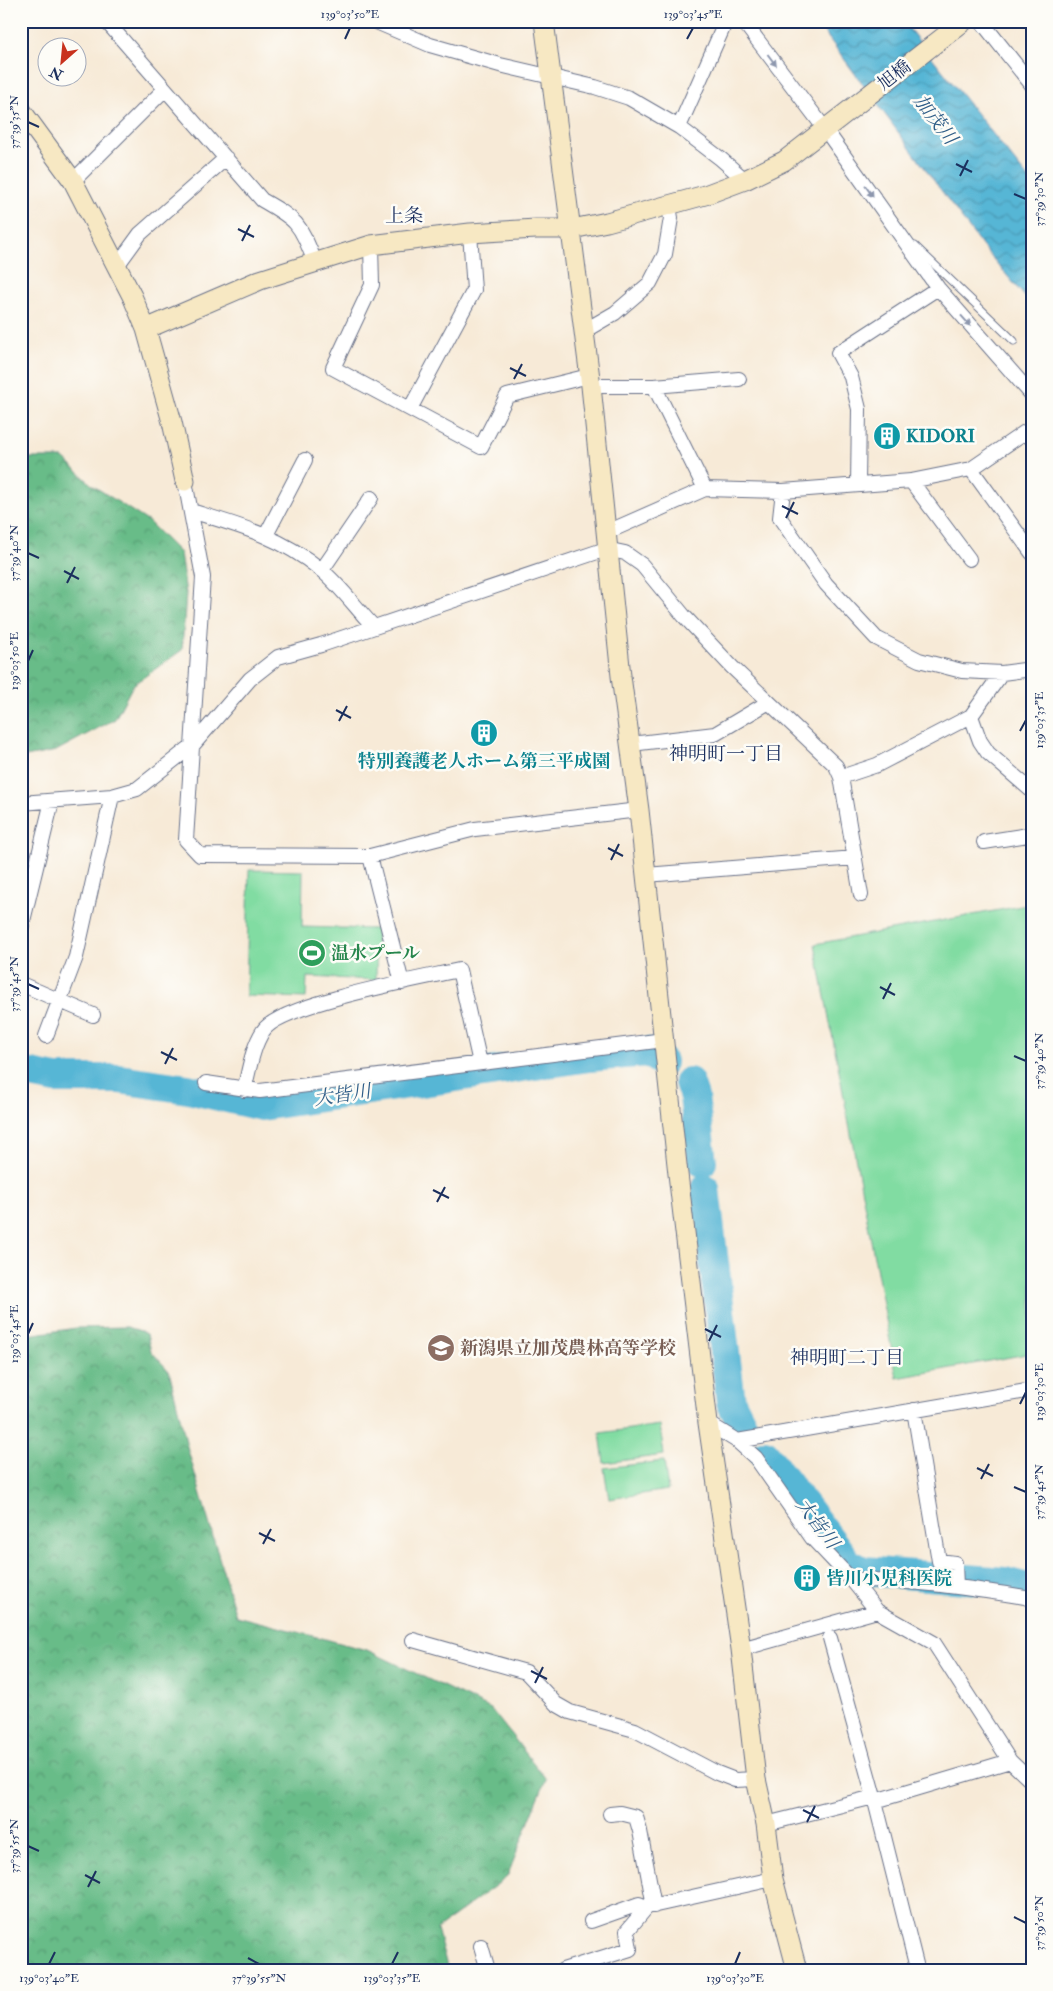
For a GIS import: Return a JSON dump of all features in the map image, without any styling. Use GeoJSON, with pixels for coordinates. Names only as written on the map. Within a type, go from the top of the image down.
{"type":"FeatureCollection","features":[{"type":"Feature","properties":{"kind":"street"},"geometry":{"type":"LineString","coordinates":[[106,21],[262,200],[289,215],[301,229],[315,262]]}},
{"type":"Feature","properties":{"kind":"street"},"geometry":{"type":"LineString","coordinates":[[374,21],[430,45],[500,65],[595,87],[629,98],[679,127],[745,180]]}},
{"type":"Feature","properties":{"kind":"street"},"geometry":{"type":"LineString","coordinates":[[544,21],[590,381],[620,676],[639,810],[708,1423],[741,1649],[756,1779],[766,1824],[773,1879],[797,1970]]}},
{"type":"Feature","properties":{"kind":"street"},"geometry":{"type":"LineString","coordinates":[[679,127],[726,21]]}},
{"type":"Feature","properties":{"kind":"street"},"geometry":{"type":"LineString","coordinates":[[743,21],[825,129],[938,288],[1032,395]]}},
{"type":"Feature","properties":{"kind":"street","name":"旭橋"},"geometry":{"type":"LineString","coordinates":[[146,329],[260,280],[371,245],[470,233],[536,229],[572,230],[669,206],[745,180],[784,161],[964,21]]}},
{"type":"Feature","properties":{"kind":"street"},"geometry":{"type":"LineString","coordinates":[[981,21],[1032,85]]}},
{"type":"Feature","properties":{"kind":"street"},"geometry":{"type":"LineString","coordinates":[[73,181],[165,89]]}},
{"type":"Feature","properties":{"kind":"street"},"geometry":{"type":"LineString","coordinates":[[21,110],[73,181],[116,266],[146,329],[172,422],[185,480],[202,577],[186,840],[200,855],[370,856],[475,829],[639,810]]}},
{"type":"Feature","properties":{"kind":"street"},"geometry":{"type":"LineString","coordinates":[[116,266],[140,234],[226,158]]}},
{"type":"Feature","properties":{"kind":"street"},"geometry":{"type":"LineString","coordinates":[[584,331],[615,313],[650,283],[664,254],[671,218],[669,206]]}},
{"type":"Feature","properties":{"kind":"street"},"geometry":{"type":"LineString","coordinates":[[410,409],[474,290],[470,233]]}},
{"type":"Feature","properties":{"kind":"street"},"geometry":{"type":"LineString","coordinates":[[371,245],[372,285],[333,368],[481,447],[507,396],[590,381],[654,386],[739,379]]}},
{"type":"Feature","properties":{"kind":"street"},"geometry":{"type":"LineString","coordinates":[[858,485],[859,409],[851,377],[838,353],[938,288]]}},
{"type":"Feature","properties":{"kind":"street"},"geometry":{"type":"LineString","coordinates":[[654,386],[705,489]]}},
{"type":"Feature","properties":{"kind":"street"},"geometry":{"type":"LineString","coordinates":[[21,803],[112,796],[137,789],[193,745],[250,679],[278,656],[321,645],[605,541],[705,489],[782,492],[910,481],[971,470],[1025,432],[1032,439]]}},
{"type":"Feature","properties":{"kind":"street"},"geometry":{"type":"LineString","coordinates":[[266,535],[305,460]]}},
{"type":"Feature","properties":{"kind":"street"},"geometry":{"type":"LineString","coordinates":[[971,470],[1032,553]]}},
{"type":"Feature","properties":{"kind":"street"},"geometry":{"type":"LineString","coordinates":[[910,481],[969,559]]}},
{"type":"Feature","properties":{"kind":"street"},"geometry":{"type":"LineString","coordinates":[[782,492],[780,518],[826,584],[876,638],[919,660],[962,672],[1002,673],[1032,668]]}},
{"type":"Feature","properties":{"kind":"street"},"geometry":{"type":"LineString","coordinates":[[322,570],[371,498]]}},
{"type":"Feature","properties":{"kind":"street"},"geometry":{"type":"LineString","coordinates":[[191,511],[266,535],[292,548],[322,570],[373,626]]}},
{"type":"Feature","properties":{"kind":"street"},"geometry":{"type":"LineString","coordinates":[[605,541],[642,564],[690,622],[732,667],[836,766],[841,777],[861,895]]}},
{"type":"Feature","properties":{"kind":"street"},"geometry":{"type":"LineString","coordinates":[[841,777],[877,765],[971,716],[1002,673]]}},
{"type":"Feature","properties":{"kind":"street"},"geometry":{"type":"LineString","coordinates":[[630,744],[715,734],[769,702]]}},
{"type":"Feature","properties":{"kind":"street"},"geometry":{"type":"LineString","coordinates":[[971,716],[980,741],[988,753],[1032,792]]}},
{"type":"Feature","properties":{"kind":"street"},"geometry":{"type":"LineString","coordinates":[[46,1036],[76,957],[112,796]]}},
{"type":"Feature","properties":{"kind":"street"},"geometry":{"type":"LineString","coordinates":[[21,929],[52,801]]}},
{"type":"Feature","properties":{"kind":"street"},"geometry":{"type":"LineString","coordinates":[[984,842],[1028,835],[1032,838]]}},
{"type":"Feature","properties":{"kind":"street"},"geometry":{"type":"LineString","coordinates":[[370,856],[402,983]]}},
{"type":"Feature","properties":{"kind":"street"},"geometry":{"type":"LineString","coordinates":[[646,875],[855,858]]}},
{"type":"Feature","properties":{"kind":"street"},"geometry":{"type":"LineString","coordinates":[[244,1090],[255,1050],[263,1030],[278,1018],[332,999],[460,970],[480,1063]]}},
{"type":"Feature","properties":{"kind":"street"},"geometry":{"type":"LineString","coordinates":[[21,984],[93,1015]]}},
{"type":"Feature","properties":{"kind":"street"},"geometry":{"type":"LineString","coordinates":[[206,1083],[260,1091],[664,1040]]}},
{"type":"Feature","properties":{"kind":"street"},"geometry":{"type":"LineString","coordinates":[[737,1440],[1032,1390]]}},
{"type":"Feature","properties":{"kind":"street"},"geometry":{"type":"LineString","coordinates":[[914,1410],[939,1561],[955,1563],[956,1586]]}},
{"type":"Feature","properties":{"kind":"street"},"geometry":{"type":"LineString","coordinates":[[708,1423],[737,1440],[756,1458],[812,1538],[852,1580],[877,1611],[934,1643],[1010,1761],[1032,1782]]}},
{"type":"Feature","properties":{"kind":"street"},"geometry":{"type":"LineString","coordinates":[[852,1580],[885,1579],[956,1586],[1025,1597],[1032,1600]]}},
{"type":"Feature","properties":{"kind":"street"},"geometry":{"type":"LineString","coordinates":[[741,1649],[877,1611]]}},
{"type":"Feature","properties":{"kind":"street"},"geometry":{"type":"LineString","coordinates":[[830,1638],[874,1799],[917,1968]]}},
{"type":"Feature","properties":{"kind":"street"},"geometry":{"type":"LineString","coordinates":[[413,1640],[526,1672],[556,1704],[570,1712],[634,1730],[717,1773],[735,1780],[756,1779]]}},
{"type":"Feature","properties":{"kind":"street"},"geometry":{"type":"LineString","coordinates":[[766,1824],[874,1799],[1010,1761]]}},
{"type":"Feature","properties":{"kind":"street"},"geometry":{"type":"LineString","coordinates":[[610,1814],[620,1813],[636,1817],[640,1831],[651,1907]]}},
{"type":"Feature","properties":{"kind":"street"},"geometry":{"type":"LineString","coordinates":[[591,1921],[639,1904],[651,1907],[773,1879]]}},
{"type":"Feature","properties":{"kind":"street"},"geometry":{"type":"LineString","coordinates":[[563,1970],[630,1949],[627,1931],[651,1907]]}},
{"type":"Feature","properties":{"kind":"street"},"geometry":{"type":"LineString","coordinates":[[481,1946],[488,1970]]}},
{"type":"Feature","properties":{"kind":"lane"},"geometry":{"type":"LineString","coordinates":[[893,225],[1014,341]]}},
{"type":"Feature","properties":{"kind":"green space"},"geometry":{"type":"Polygon","coordinates":[[[21,458],[63,458],[92,485],[149,522],[180,553],[186,593],[182,650],[133,685],[115,719],[56,751],[21,758],[21,458]]]}},
{"type":"Feature","properties":{"kind":"green space","name":"温水プール"},"geometry":{"type":"Polygon","coordinates":[[[249,870],[303,871],[302,927],[377,929],[376,980],[307,977],[306,998],[246,996],[249,870]]]}},
{"type":"Feature","properties":{"kind":"green space"},"geometry":{"type":"Polygon","coordinates":[[[1032,904],[1032,1353],[897,1378],[815,944],[1032,904]]]}},
{"type":"Feature","properties":{"kind":"green space"},"geometry":{"type":"Polygon","coordinates":[[[127,1327],[147,1335],[151,1351],[169,1371],[188,1450],[236,1616],[367,1650],[491,1709],[546,1779],[507,1877],[437,1929],[448,1970],[21,1970],[21,1336],[76,1328],[127,1327]]]}},
{"type":"Feature","properties":{"kind":"green space"},"geometry":{"type":"Polygon","coordinates":[[[660,1425],[664,1455],[604,1463],[600,1433],[660,1425]]]}},
{"type":"Feature","properties":{"kind":"green space"},"geometry":{"type":"Polygon","coordinates":[[[664,1461],[668,1490],[609,1499],[604,1468],[664,1461]]]}},
{"type":"Feature","properties":{"kind":"water","name":"加茂川"},"geometry":{"type":"Polygon","coordinates":[[[816,21],[903,21],[1032,183],[1032,305],[983,247],[816,21]]]}},
{"type":"Feature","properties":{"kind":"waterway","name":"大皆川"},"geometry":{"type":"LineString","coordinates":[[21,1072],[56,1079],[119,1079],[188,1089],[261,1106],[589,1057],[648,1052],[662,1062]]}},
{"type":"Feature","properties":{"kind":"waterway","name":"大皆川"},"geometry":{"type":"LineString","coordinates":[[689,1082],[694,1097],[702,1162]]}},
{"type":"Feature","properties":{"kind":"waterway","name":"大皆川"},"geometry":{"type":"LineString","coordinates":[[705,1189],[731,1402],[744,1428]]}},
{"type":"Feature","properties":{"kind":"waterway","name":"大皆川"},"geometry":{"type":"LineString","coordinates":[[765,1454],[848,1563],[863,1571],[1005,1582],[1032,1589]]}},
{"type":"Feature","properties":{"kind":"place","name":"KIDORI"},"geometry":{"type":"Point","coordinates":[887,436]}},
{"type":"Feature","properties":{"kind":"place","name":"特別養護老人ホーム第三平成園"},"geometry":{"type":"Point","coordinates":[484,733]}},
{"type":"Feature","properties":{"kind":"place","name":"温水プール"},"geometry":{"type":"Point","coordinates":[312,953]}},
{"type":"Feature","properties":{"kind":"place","name":"新潟県立加茂農林高等学校"},"geometry":{"type":"Point","coordinates":[441,1348]}},
{"type":"Feature","properties":{"kind":"place","name":"皆川小児科医院"},"geometry":{"type":"Point","coordinates":[807,1578]}},
{"type":"Feature","properties":{"kind":"district","name":"上条"},"geometry":{"type":"Point","coordinates":[404,215]}},
{"type":"Feature","properties":{"kind":"district","name":"神明町一丁目"},"geometry":{"type":"Point","coordinates":[726,753]}},
{"type":"Feature","properties":{"kind":"district","name":"神明町二丁目"},"geometry":{"type":"Point","coordinates":[847,1357]}}]}
